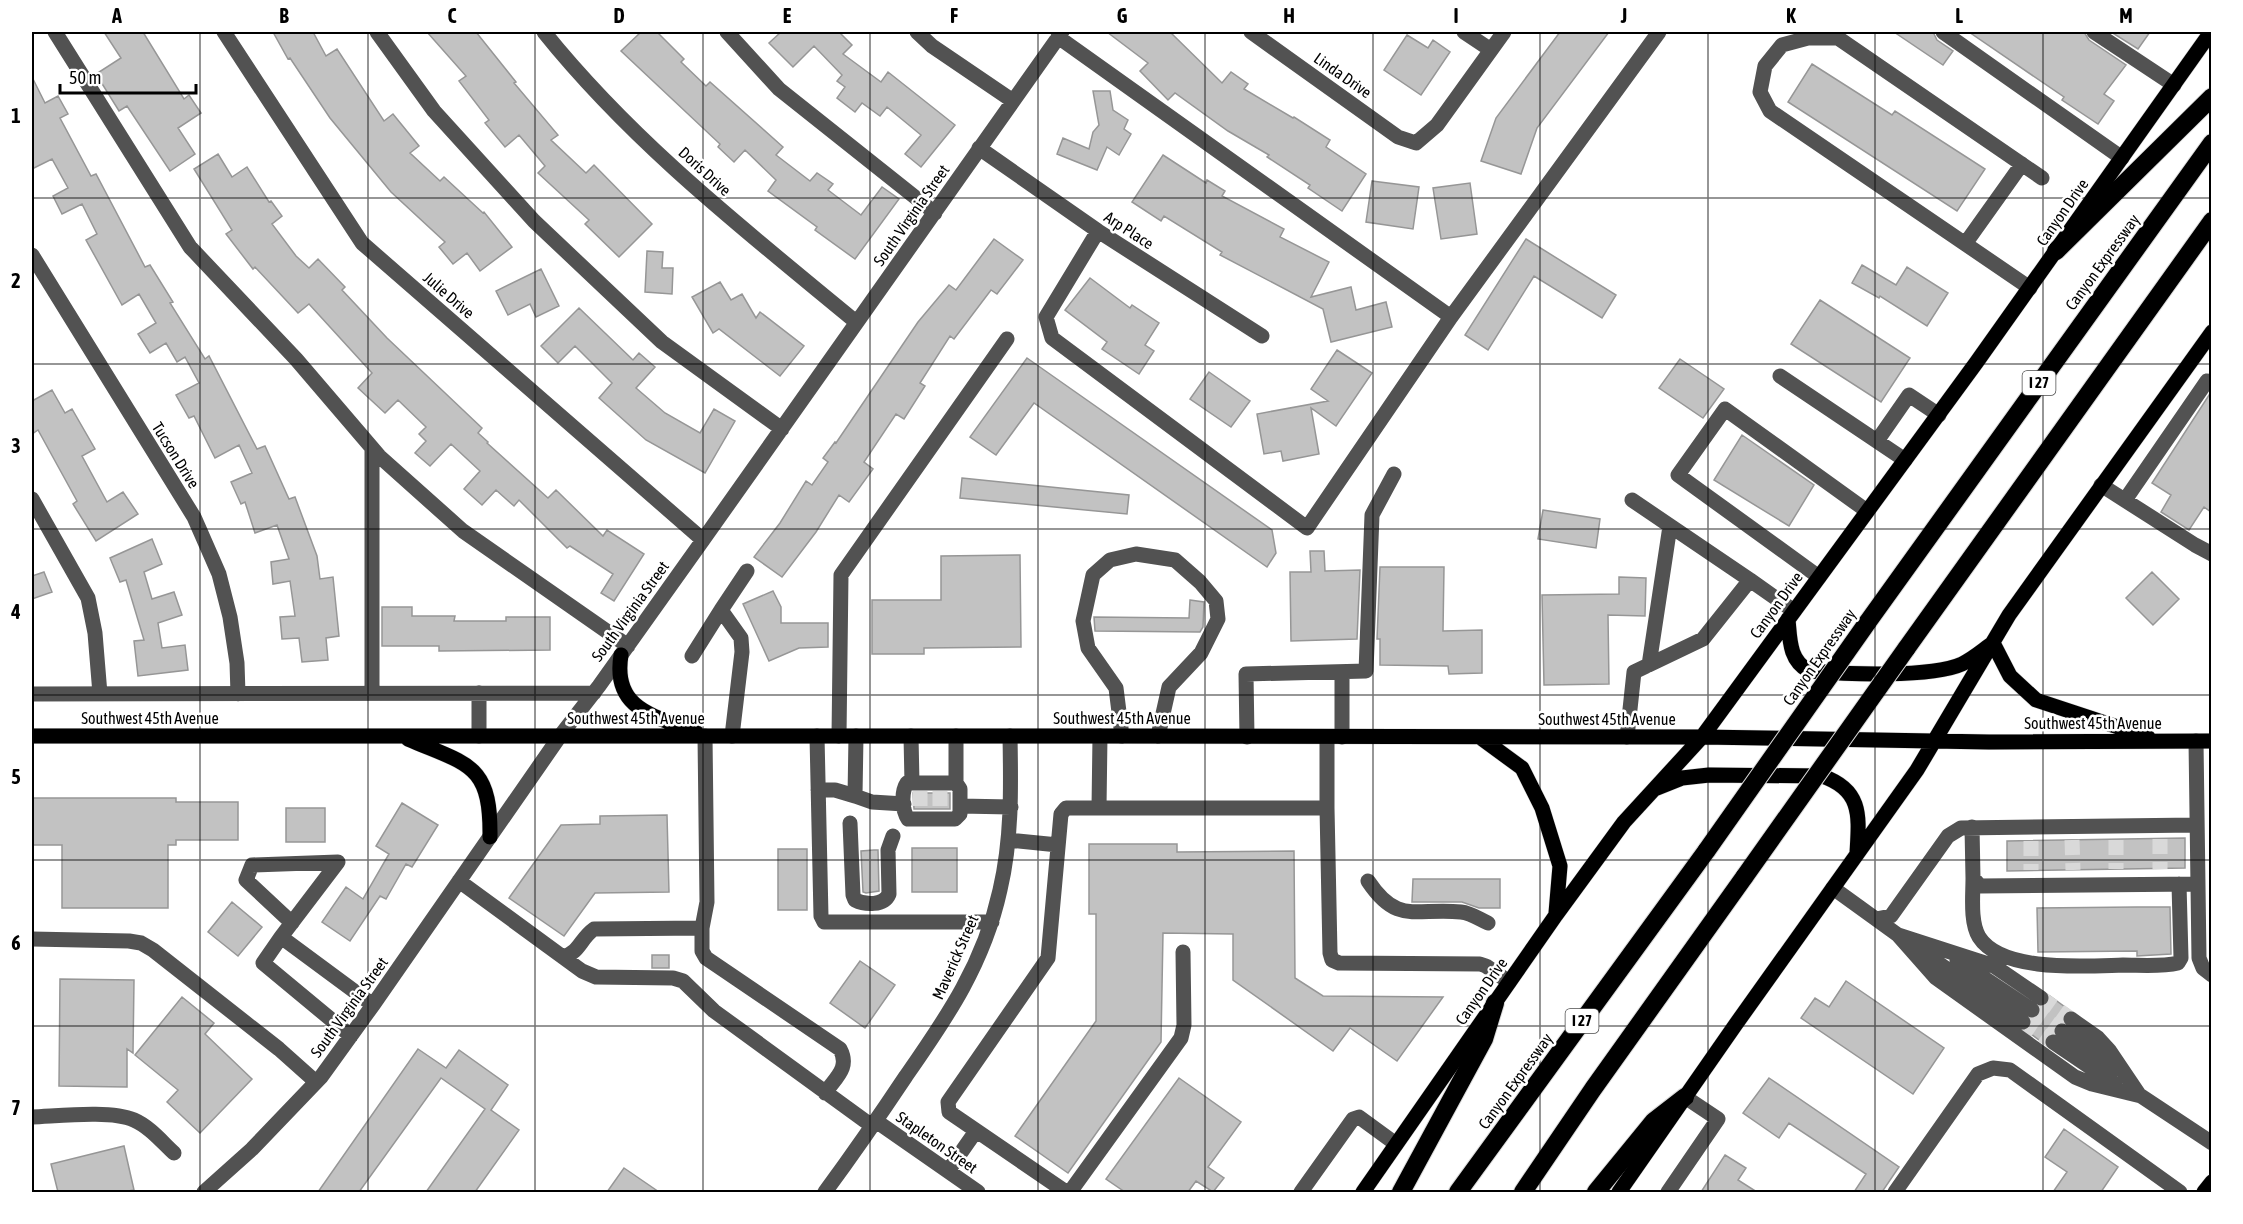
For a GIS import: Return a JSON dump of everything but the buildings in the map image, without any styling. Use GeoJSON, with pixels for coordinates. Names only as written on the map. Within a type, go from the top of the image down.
{"type":"FeatureCollection","features":[{"type":"Feature","properties":{"kind":"highway"},"geometry":{"type":"LineString","coordinates":[[2056,252],[2211,98]]}},
{"type":"Feature","properties":{"kind":"highway","name":"Canyon Expressway"},"geometry":{"type":"LineString","coordinates":[[1458,1192],[1707,850],[2211,143]]}},
{"type":"Feature","properties":{"kind":"highway"},"geometry":{"type":"LineString","coordinates":[[1523,1192],[1593,1089],[2211,221]]}},
{"type":"Feature","properties":{"kind":"highway"},"geometry":{"type":"LineString","coordinates":[[1401,1192],[1484,1039],[1495,1003]]}},
{"type":"Feature","properties":{"kind":"highway"},"geometry":{"type":"LineString","coordinates":[[1596,1192],[1654,1121],[1685,1097]]}},
{"type":"Feature","properties":{"kind":"main road","name":"Canyon Drive"},"geometry":{"type":"LineString","coordinates":[[1363,1192],[1556,915],[1624,822],[1702,737],[1939,415],[2211,32]]}},
{"type":"Feature","properties":{"kind":"main road"},"geometry":{"type":"LineString","coordinates":[[1619,1192],[1917,770],[2009,615],[2211,332]]}},
{"type":"Feature","properties":{"kind":"main road"},"geometry":{"type":"LineString","coordinates":[[1791,615],[1793,657],[1801,667],[1809,671],[1873,673],[1935,671],[1963,664],[1993,643]]}},
{"type":"Feature","properties":{"kind":"main road"},"geometry":{"type":"LineString","coordinates":[[1993,643],[2010,676],[2036,700],[2159,741]]}},
{"type":"Feature","properties":{"kind":"main road"},"geometry":{"type":"LineString","coordinates":[[625,650],[619,670],[621,686],[631,702],[640,710],[705,736]]}},
{"type":"Feature","properties":{"kind":"main road","name":"Southwest 45th Avenue"},"geometry":{"type":"LineString","coordinates":[[32,736],[1100,735],[1702,737],[1934,742],[2204,741]]}},
{"type":"Feature","properties":{"kind":"main road"},"geometry":{"type":"LineString","coordinates":[[400,736],[469,765],[482,780],[490,811],[490,837]]}},
{"type":"Feature","properties":{"kind":"main road"},"geometry":{"type":"LineString","coordinates":[[1481,738],[1522,768],[1542,808],[1560,866],[1556,915]]}},
{"type":"Feature","properties":{"kind":"main road"},"geometry":{"type":"LineString","coordinates":[[1652,790],[1682,778],[1709,775],[1822,776],[1839,781],[1853,797],[1859,813],[1857,854]]}},
{"type":"Feature","properties":{"kind":"main road"},"geometry":{"type":"LineString","coordinates":[[2204,1192],[2211,1182]]}},
{"type":"Feature","properties":{"kind":"street"},"geometry":{"type":"LineString","coordinates":[[55,32],[190,247],[296,359],[372,448],[463,531],[625,650]]}},
{"type":"Feature","properties":{"kind":"street","name":"Julie Drive"},"geometry":{"type":"LineString","coordinates":[[224,32],[362,243],[703,540]]}},
{"type":"Feature","properties":{"kind":"street"},"geometry":{"type":"LineString","coordinates":[[378,32],[434,111],[534,221],[662,342],[782,429]]}},
{"type":"Feature","properties":{"kind":"street","name":"Doris Drive"},"geometry":{"type":"LineString","coordinates":[[544,32],[580,76],[693,187],[856,322]]}},
{"type":"Feature","properties":{"kind":"street"},"geometry":{"type":"LineString","coordinates":[[726,32],[779,89],[935,213]]}},
{"type":"Feature","properties":{"kind":"street"},"geometry":{"type":"LineString","coordinates":[[917,32],[932,46],[1013,101]]}},
{"type":"Feature","properties":{"kind":"street","name":"Linda Drive"},"geometry":{"type":"LineString","coordinates":[[1251,32],[1398,136],[1416,143],[1437,125],[1491,50]]}},
{"type":"Feature","properties":{"kind":"street"},"geometry":{"type":"LineString","coordinates":[[1464,32],[1491,50],[1504,32]]}},
{"type":"Feature","properties":{"kind":"street"},"geometry":{"type":"LineString","coordinates":[[1098,231],[1046,317],[1052,338],[1307,528],[1451,317],[1659,32]]}},
{"type":"Feature","properties":{"kind":"street"},"geometry":{"type":"LineString","coordinates":[[1943,32],[2122,158]]}},
{"type":"Feature","properties":{"kind":"street"},"geometry":{"type":"LineString","coordinates":[[2094,32],[2174,85]]}},
{"type":"Feature","properties":{"kind":"street"},"geometry":{"type":"LineString","coordinates":[[1060,34],[1451,317]]}},
{"type":"Feature","properties":{"kind":"street","name":"South Virginia Street"},"geometry":{"type":"LineString","coordinates":[[204,1192],[252,1149],[316,1082],[351,1036],[560,736],[625,650],[1060,34]]}},
{"type":"Feature","properties":{"kind":"street"},"geometry":{"type":"LineString","coordinates":[[2030,288],[1770,111],[1760,92],[1765,66],[1782,45],[1808,38],[1838,38],[2042,178]]}},
{"type":"Feature","properties":{"kind":"street","name":"Arp Place"},"geometry":{"type":"LineString","coordinates":[[979,148],[1098,231],[1262,336]]}},
{"type":"Feature","properties":{"kind":"street"},"geometry":{"type":"LineString","coordinates":[[1965,244],[2022,164]]}},
{"type":"Feature","properties":{"kind":"street","name":"Tucson Drive"},"geometry":{"type":"LineString","coordinates":[[32,255],[194,517],[219,574],[225,595],[237,663],[238,694]]}},
{"type":"Feature","properties":{"kind":"street"},"geometry":{"type":"LineString","coordinates":[[839,735],[841,575],[1007,339]]}},
{"type":"Feature","properties":{"kind":"street"},"geometry":{"type":"LineString","coordinates":[[2125,500],[2209,382],[2186,368]]}},
{"type":"Feature","properties":{"kind":"street"},"geometry":{"type":"LineString","coordinates":[[1780,376],[1905,460]]}},
{"type":"Feature","properties":{"kind":"street"},"geometry":{"type":"LineString","coordinates":[[1877,441],[1909,395],[1939,415]]}},
{"type":"Feature","properties":{"kind":"street"},"geometry":{"type":"LineString","coordinates":[[1819,577],[1678,475],[1725,409],[1867,511]]}},
{"type":"Feature","properties":{"kind":"street"},"geometry":{"type":"LineString","coordinates":[[372,448],[372,693]]}},
{"type":"Feature","properties":{"kind":"street"},"geometry":{"type":"LineString","coordinates":[[1247,737],[1246,674],[1366,671],[1372,515],[1394,474]]}},
{"type":"Feature","properties":{"kind":"street"},"geometry":{"type":"LineString","coordinates":[[2101,485],[2211,554]]}},
{"type":"Feature","properties":{"kind":"street"},"geometry":{"type":"LineString","coordinates":[[32,499],[88,598],[95,633],[100,694]]}},
{"type":"Feature","properties":{"kind":"street"},"geometry":{"type":"LineString","coordinates":[[1632,500],[1750,580],[1791,615]]}},
{"type":"Feature","properties":{"kind":"street"},"geometry":{"type":"LineString","coordinates":[[1649,664],[1670,526]]}},
{"type":"Feature","properties":{"kind":"street"},"geometry":{"type":"LineString","coordinates":[[1122,736],[1116,688],[1088,648],[1083,621],[1093,575],[1110,560],[1136,554],[1174,560],[1200,582],[1216,601],[1218,619],[1202,653],[1169,687],[1158,736]]}},
{"type":"Feature","properties":{"kind":"street"},"geometry":{"type":"LineString","coordinates":[[692,656],[747,571]]}},
{"type":"Feature","properties":{"kind":"street"},"geometry":{"type":"LineString","coordinates":[[1627,737],[1634,672],[1702,639],[1750,580]]}},
{"type":"Feature","properties":{"kind":"street"},"geometry":{"type":"LineString","coordinates":[[721,610],[741,638],[742,652],[732,736]]}},
{"type":"Feature","properties":{"kind":"street"},"geometry":{"type":"LineString","coordinates":[[1342,672],[1327,808],[1329,932],[1332,960],[1339,963],[1480,964],[1509,982]]}},
{"type":"Feature","properties":{"kind":"street"},"geometry":{"type":"LineString","coordinates":[[479,693],[479,736]]}},
{"type":"Feature","properties":{"kind":"street","name":"Southwest 45th Avenue"},"geometry":{"type":"LineString","coordinates":[[32,694],[594,693]]}},
{"type":"Feature","properties":{"kind":"street"},"geometry":{"type":"LineString","coordinates":[[817,735],[821,916],[824,922],[992,922]]}},
{"type":"Feature","properties":{"kind":"street"},"geometry":{"type":"LineString","coordinates":[[855,796],[856,735]]}},
{"type":"Feature","properties":{"kind":"street"},"geometry":{"type":"LineString","coordinates":[[910,735],[917,786]]}},
{"type":"Feature","properties":{"kind":"street"},"geometry":{"type":"LineString","coordinates":[[946,786],[956,735]]}},
{"type":"Feature","properties":{"kind":"street","name":"Maverick Street"},"geometry":{"type":"LineString","coordinates":[[825,1192],[951,1011],[969,978],[992,922],[1009,840],[1010,735]]}},
{"type":"Feature","properties":{"kind":"street"},"geometry":{"type":"LineString","coordinates":[[1099,808],[1100,735]]}},
{"type":"Feature","properties":{"kind":"street"},"geometry":{"type":"LineString","coordinates":[[705,736],[707,902],[702,928],[702,951],[706,958],[840,1049],[844,1058],[844,1067],[825,1093]]}},
{"type":"Feature","properties":{"kind":"street"},"geometry":{"type":"LineString","coordinates":[[2204,741],[2196,825],[2199,958],[2203,968],[2211,975]]}},
{"type":"Feature","properties":{"kind":"street"},"geometry":{"type":"LineString","coordinates":[[907,783],[917,786],[946,786],[960,789],[960,814],[955,819],[941,814],[920,814],[908,819],[904,813],[904,788],[907,783]]}},
{"type":"Feature","properties":{"kind":"street"},"geometry":{"type":"LineString","coordinates":[[818,790],[835,790],[872,802],[904,804]]}},
{"type":"Feature","properties":{"kind":"street"},"geometry":{"type":"LineString","coordinates":[[960,807],[1011,807]]}},
{"type":"Feature","properties":{"kind":"street"},"geometry":{"type":"LineString","coordinates":[[1183,952],[1184,1025],[1180,1038],[1068,1192],[949,1112],[948,1102],[1048,958],[1061,814],[1066,808],[1327,808]]}},
{"type":"Feature","properties":{"kind":"street"},"geometry":{"type":"LineString","coordinates":[[850,824],[853,895],[860,903],[883,902],[887,899],[889,894],[888,850],[893,837]]}},
{"type":"Feature","properties":{"kind":"street"},"geometry":{"type":"LineString","coordinates":[[1876,919],[1891,916],[1948,836],[1961,828],[1972,827],[2031,834],[2116,833],[2160,832],[2196,825]]}},
{"type":"Feature","properties":{"kind":"street"},"geometry":{"type":"LineString","coordinates":[[1972,827],[1974,923],[1980,938],[1991,948],[2019,962],[2048,966],[2178,963],[2181,958],[2180,884]]}},
{"type":"Feature","properties":{"kind":"street"},"geometry":{"type":"LineString","coordinates":[[1009,840],[1058,845]]}},
{"type":"Feature","properties":{"kind":"street"},"geometry":{"type":"LineString","coordinates":[[807,922],[812,916],[812,863],[814,859],[820,857]]}},
{"type":"Feature","properties":{"kind":"street"},"geometry":{"type":"LineString","coordinates":[[292,923],[246,880],[252,865],[338,862],[263,963],[351,1036]]}},
{"type":"Feature","properties":{"kind":"street"},"geometry":{"type":"LineString","coordinates":[[1973,878],[1980,886],[2031,878],[2116,877],[2160,877],[2180,884],[2197,884]]}},
{"type":"Feature","properties":{"kind":"street","name":"Stapleton Street"},"geometry":{"type":"LineString","coordinates":[[459,881],[582,971],[596,977],[673,978],[683,981],[714,1011],[825,1093],[978,1192]]}},
{"type":"Feature","properties":{"kind":"street"},"geometry":{"type":"LineString","coordinates":[[1368,881],[1379,898],[1393,908],[1408,911],[1461,912],[1488,923]]}},
{"type":"Feature","properties":{"kind":"street"},"geometry":{"type":"LineString","coordinates":[[1833,888],[1898,935],[2032,1010],[1994,966],[1898,935]]}},
{"type":"Feature","properties":{"kind":"street"},"geometry":{"type":"LineString","coordinates":[[563,957],[573,954],[586,934],[594,929],[702,928]]}},
{"type":"Feature","properties":{"kind":"street"},"geometry":{"type":"LineString","coordinates":[[1898,935],[1936,978],[2075,1077],[2092,1084],[2132,1089]]}},
{"type":"Feature","properties":{"kind":"street"},"geometry":{"type":"LineString","coordinates":[[281,937],[373,1005]]}},
{"type":"Feature","properties":{"kind":"street"},"geometry":{"type":"LineString","coordinates":[[32,939],[141,943],[279,1049],[316,1082]]}},
{"type":"Feature","properties":{"kind":"street"},"geometry":{"type":"LineString","coordinates":[[2181,958],[2199,958]]}},
{"type":"Feature","properties":{"kind":"street"},"geometry":{"type":"LineString","coordinates":[[2132,1089],[2109,1050],[2098,1038],[2062,1031],[2098,1074],[2132,1089],[2211,1143]]}},
{"type":"Feature","properties":{"kind":"street"},"geometry":{"type":"LineString","coordinates":[[1895,1192],[1978,1074],[1993,1068],[2010,1070],[2180,1192]]}},
{"type":"Feature","properties":{"kind":"street"},"geometry":{"type":"LineString","coordinates":[[1668,1192],[1718,1119],[1685,1097]]}},
{"type":"Feature","properties":{"kind":"street"},"geometry":{"type":"LineString","coordinates":[[32,1117],[113,1116],[134,1120],[174,1153]]}},
{"type":"Feature","properties":{"kind":"street"},"geometry":{"type":"LineString","coordinates":[[1302,1192],[1353,1119],[1359,1117],[1396,1144]]}},
{"type":"Feature","properties":{"kind":"street"},"geometry":{"type":"LineString","coordinates":[[948,1171],[976,1131]]}},
{"type":"Feature","properties":{"kind":"tunnel"},"geometry":{"type":"LineString","coordinates":[[920,791],[920,809]]}},
{"type":"Feature","properties":{"kind":"tunnel"},"geometry":{"type":"LineString","coordinates":[[940,791],[940,809]]}},
{"type":"Feature","properties":{"kind":"tunnel"},"geometry":{"type":"LineString","coordinates":[[2160,839],[2160,869]]}},
{"type":"Feature","properties":{"kind":"tunnel"},"geometry":{"type":"LineString","coordinates":[[2072,840],[2073,870]]}},
{"type":"Feature","properties":{"kind":"tunnel"},"geometry":{"type":"LineString","coordinates":[[2116,840],[2116,869]]}},
{"type":"Feature","properties":{"kind":"tunnel"},"geometry":{"type":"LineString","coordinates":[[2031,841],[2031,870]]}},
{"type":"Feature","properties":{"kind":"tunnel"},"geometry":{"type":"LineString","coordinates":[[2041,998],[2071,1019]]}},
{"type":"Feature","properties":{"kind":"tunnel"},"geometry":{"type":"LineString","coordinates":[[2032,1010],[2062,1031]]}},
{"type":"Feature","properties":{"kind":"tunnel"},"geometry":{"type":"LineString","coordinates":[[2023,1022],[2053,1042]]}}]}
